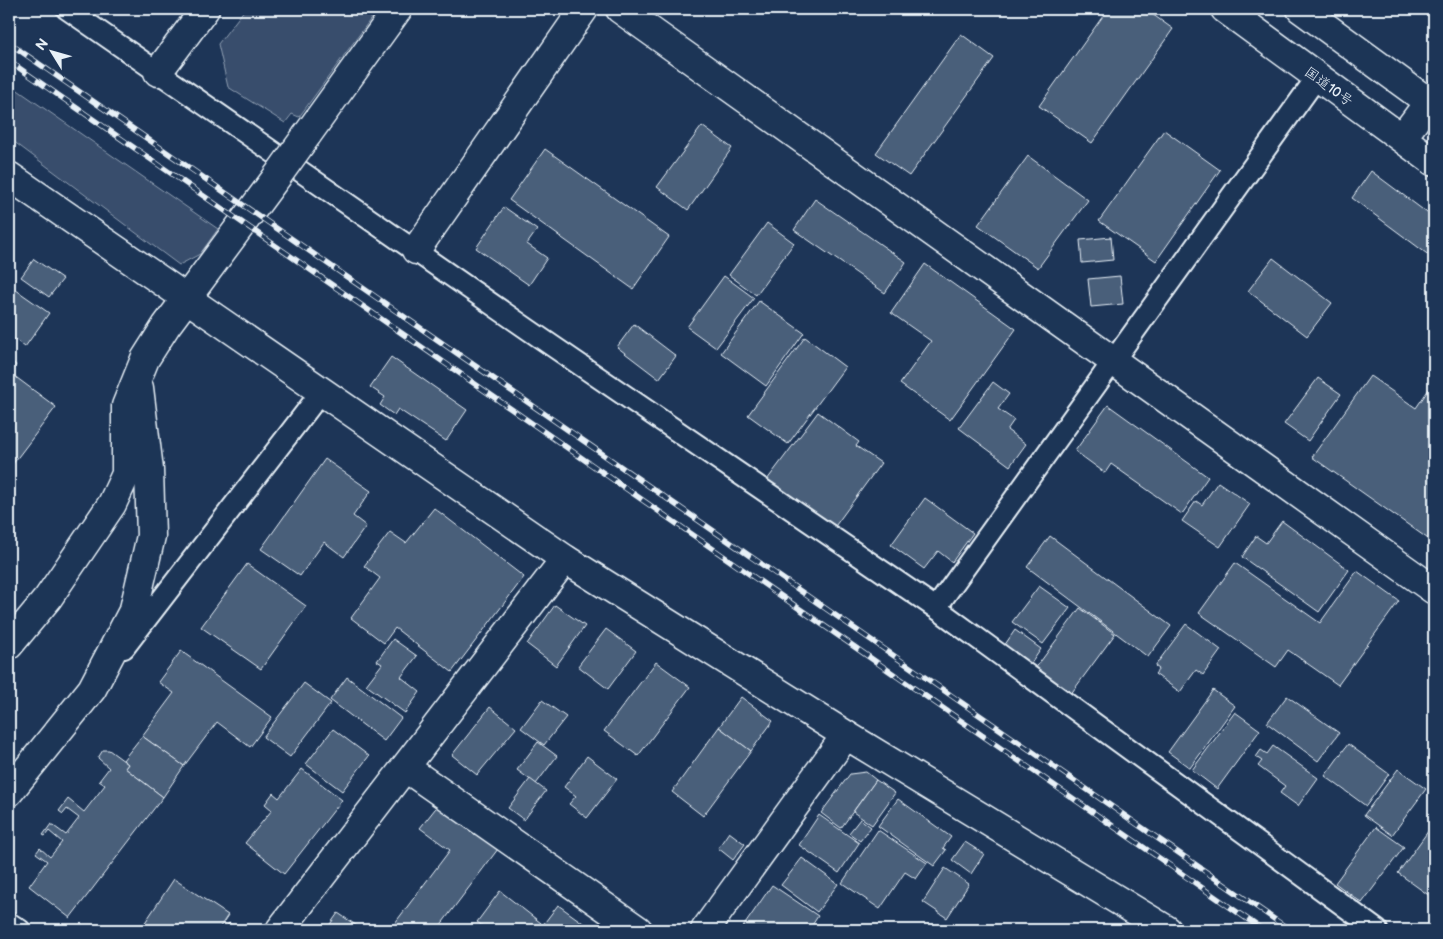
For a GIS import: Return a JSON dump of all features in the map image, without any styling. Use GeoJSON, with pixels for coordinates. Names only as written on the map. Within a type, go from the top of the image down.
{"type":"FeatureCollection","features":[{"type":"Feature","properties":{"kind":"main road"},"geometry":{"type":"LineString","coordinates":[[158,72],[205,9]]}},
{"type":"Feature","properties":{"kind":"main road"},"geometry":{"type":"LineString","coordinates":[[9,645],[48,598],[112,504],[126,474],[126,406],[145,359],[166,326],[188,299],[398,9]]}},
{"type":"Feature","properties":{"kind":"main road"},"geometry":{"type":"LineString","coordinates":[[416,250],[584,9]]}},
{"type":"Feature","properties":{"kind":"main road"},"geometry":{"type":"LineString","coordinates":[[620,9],[1434,590]]}},
{"type":"Feature","properties":{"kind":"main road","name":"国道10号"},"geometry":{"type":"LineString","coordinates":[[1225,9],[1434,162]]}},
{"type":"Feature","properties":{"kind":"main road"},"geometry":{"type":"LineString","coordinates":[[1302,9],[1433,101],[1402,138]]}},
{"type":"Feature","properties":{"kind":"main road"},"geometry":{"type":"LineString","coordinates":[[9,176],[565,559],[846,735],[1167,930]]}},
{"type":"Feature","properties":{"kind":"main road"},"geometry":{"type":"LineString","coordinates":[[9,792],[92,689],[134,609],[151,536],[149,470],[137,376]]}},
{"type":"Feature","properties":{"kind":"main road"},"geometry":{"type":"LineString","coordinates":[[280,930],[565,559]]}},
{"type":"Feature","properties":{"kind":"main road"},"geometry":{"type":"LineString","coordinates":[[705,930],[846,735]]}},
{"type":"Feature","properties":{"kind":"main road"},"geometry":{"type":"LineString","coordinates":[[406,768],[638,930]]}},
{"type":"Feature","properties":{"kind":"street"},"geometry":{"type":"LineString","coordinates":[[67,9],[529,330],[936,608],[1377,930]]}},
{"type":"Feature","properties":{"kind":"street"},"geometry":{"type":"LineString","coordinates":[[936,608],[1317,77]]}},
{"type":"Feature","properties":{"kind":"street"},"geometry":{"type":"LineString","coordinates":[[92,689],[322,391]]}},
{"type":"Feature","properties":{"kind":"street"},"geometry":{"type":"LineString","coordinates":[[9,923],[20,930]]}},
{"type":"Feature","properties":{"kind":"shaded area"},"geometry":{"type":"Polygon","coordinates":[[[245,9],[378,9],[299,117],[292,114],[285,123],[228,87],[218,44],[245,9]]]}},
{"type":"Feature","properties":{"kind":"shaded area"},"geometry":{"type":"Polygon","coordinates":[[[9,84],[218,229],[200,254],[179,265],[9,138],[9,84]]]}},
{"type":"Feature","properties":{"kind":"building"},"geometry":{"type":"Polygon","coordinates":[[[1108,9],[1145,9],[1173,29],[1092,143],[1039,106],[1108,9]]]}},
{"type":"Feature","properties":{"kind":"building"},"geometry":{"type":"Polygon","coordinates":[[[961,34],[994,58],[909,176],[876,153],[961,34]]]}},
{"type":"Feature","properties":{"kind":"building"},"geometry":{"type":"Polygon","coordinates":[[[702,126],[732,148],[688,210],[657,187],[702,126]]]}},
{"type":"Feature","properties":{"kind":"building"},"geometry":{"type":"Polygon","coordinates":[[[1164,130],[1220,170],[1156,261],[1099,221],[1164,130]]]}},
{"type":"Feature","properties":{"kind":"building"},"geometry":{"type":"Polygon","coordinates":[[[545,149],[669,237],[633,289],[509,200],[545,149]]]}},
{"type":"Feature","properties":{"kind":"building"},"geometry":{"type":"Polygon","coordinates":[[[1028,156],[1088,200],[1038,268],[978,225],[1028,156]]]}},
{"type":"Feature","properties":{"kind":"building"},"geometry":{"type":"Polygon","coordinates":[[[1371,171],[1434,218],[1434,259],[1352,198],[1371,171]]]}},
{"type":"Feature","properties":{"kind":"building"},"geometry":{"type":"Polygon","coordinates":[[[815,199],[906,262],[885,293],[794,230],[815,199]]]}},
{"type":"Feature","properties":{"kind":"building"},"geometry":{"type":"Polygon","coordinates":[[[504,207],[537,230],[527,244],[547,258],[529,285],[476,248],[504,207]]]}},
{"type":"Feature","properties":{"kind":"building"},"geometry":{"type":"Polygon","coordinates":[[[767,223],[794,243],[756,295],[729,275],[767,223]]]}},
{"type":"Feature","properties":{"kind":"building"},"geometry":{"type":"Polygon","coordinates":[[[1111,237],[1113,260],[1082,263],[1080,240],[1111,237]]]}},
{"type":"Feature","properties":{"kind":"building"},"geometry":{"type":"Polygon","coordinates":[[[1273,258],[1332,303],[1307,336],[1248,291],[1273,258]]]}},
{"type":"Feature","properties":{"kind":"building"},"geometry":{"type":"Polygon","coordinates":[[[34,259],[63,279],[49,297],[21,277],[34,259]]]}},
{"type":"Feature","properties":{"kind":"building"},"geometry":{"type":"Polygon","coordinates":[[[925,264],[1016,329],[950,420],[900,384],[931,341],[891,313],[925,264]]]}},
{"type":"Feature","properties":{"kind":"building"},"geometry":{"type":"Polygon","coordinates":[[[724,276],[754,298],[716,348],[687,327],[724,276]]]}},
{"type":"Feature","properties":{"kind":"building"},"geometry":{"type":"Polygon","coordinates":[[[1120,276],[1123,304],[1091,307],[1088,279],[1120,276]]]}},
{"type":"Feature","properties":{"kind":"building"},"geometry":{"type":"Polygon","coordinates":[[[9,285],[49,313],[25,347],[9,335],[9,285]]]}},
{"type":"Feature","properties":{"kind":"building"},"geometry":{"type":"Polygon","coordinates":[[[759,301],[804,333],[766,386],[721,353],[759,301]]]}},
{"type":"Feature","properties":{"kind":"building"},"geometry":{"type":"Polygon","coordinates":[[[634,324],[676,356],[659,379],[617,347],[634,324]]]}},
{"type":"Feature","properties":{"kind":"building"},"geometry":{"type":"Polygon","coordinates":[[[805,337],[845,367],[788,444],[748,415],[805,337]]]}},
{"type":"Feature","properties":{"kind":"building"},"geometry":{"type":"Polygon","coordinates":[[[391,357],[467,410],[446,441],[398,409],[394,415],[380,405],[385,397],[370,387],[391,357]]]}},
{"type":"Feature","properties":{"kind":"building"},"geometry":{"type":"Polygon","coordinates":[[[9,359],[16,365],[9,375],[9,359]]]}},
{"type":"Feature","properties":{"kind":"building"},"geometry":{"type":"Polygon","coordinates":[[[13,375],[56,407],[9,469],[9,381],[13,375]]]}},
{"type":"Feature","properties":{"kind":"building"},"geometry":{"type":"Polygon","coordinates":[[[1370,376],[1416,408],[1429,389],[1434,393],[1434,543],[1312,457],[1370,376]]]}},
{"type":"Feature","properties":{"kind":"building"},"geometry":{"type":"Polygon","coordinates":[[[1318,378],[1341,394],[1308,441],[1284,424],[1318,378]]]}},
{"type":"Feature","properties":{"kind":"building"},"geometry":{"type":"Polygon","coordinates":[[[993,382],[1009,394],[998,409],[1014,420],[1007,430],[1026,444],[1010,466],[959,428],[993,382]]]}},
{"type":"Feature","properties":{"kind":"building"},"geometry":{"type":"Polygon","coordinates":[[[1108,405],[1208,477],[1182,514],[1111,464],[1105,473],[1075,451],[1108,405]]]}},
{"type":"Feature","properties":{"kind":"building"},"geometry":{"type":"Polygon","coordinates":[[[818,412],[859,442],[856,446],[881,463],[833,529],[767,480],[818,412]]]}},
{"type":"Feature","properties":{"kind":"building"},"geometry":{"type":"Polygon","coordinates":[[[325,459],[371,491],[353,516],[366,526],[344,557],[324,542],[300,576],[261,549],[325,459]]]}},
{"type":"Feature","properties":{"kind":"building"},"geometry":{"type":"Polygon","coordinates":[[[1218,482],[1250,504],[1220,547],[1182,521],[1196,501],[1202,505],[1218,482]]]}},
{"type":"Feature","properties":{"kind":"building"},"geometry":{"type":"Polygon","coordinates":[[[925,498],[973,533],[952,562],[938,551],[924,569],[891,545],[925,498]]]}},
{"type":"Feature","properties":{"kind":"building"},"geometry":{"type":"Polygon","coordinates":[[[434,508],[524,577],[452,672],[395,628],[384,643],[351,618],[380,578],[364,566],[390,532],[406,543],[434,508]]]}},
{"type":"Feature","properties":{"kind":"building"},"geometry":{"type":"Polygon","coordinates":[[[1282,521],[1349,570],[1319,612],[1242,557],[1256,536],[1266,543],[1282,521]]]}},
{"type":"Feature","properties":{"kind":"building"},"geometry":{"type":"Polygon","coordinates":[[[1050,536],[1171,626],[1148,657],[1027,567],[1050,536]]]}},
{"type":"Feature","properties":{"kind":"building"},"geometry":{"type":"Polygon","coordinates":[[[1235,563],[1320,623],[1357,571],[1399,601],[1338,685],[1288,650],[1276,667],[1199,613],[1235,563]]]}},
{"type":"Feature","properties":{"kind":"building"},"geometry":{"type":"Polygon","coordinates":[[[247,564],[306,606],[261,669],[201,627],[247,564]]]}},
{"type":"Feature","properties":{"kind":"building"},"geometry":{"type":"Polygon","coordinates":[[[1039,586],[1070,608],[1043,644],[1012,622],[1039,586]]]}},
{"type":"Feature","properties":{"kind":"building"},"geometry":{"type":"Polygon","coordinates":[[[555,605],[585,626],[556,666],[527,644],[555,605]]]}},
{"type":"Feature","properties":{"kind":"building"},"geometry":{"type":"Polygon","coordinates":[[[1080,608],[1115,634],[1070,695],[1035,669],[1080,608]]]}},
{"type":"Feature","properties":{"kind":"building"},"geometry":{"type":"Polygon","coordinates":[[[1186,624],[1221,650],[1203,675],[1196,670],[1180,692],[1155,674],[1159,669],[1155,666],[1186,624]]]}},
{"type":"Feature","properties":{"kind":"building"},"geometry":{"type":"Polygon","coordinates":[[[606,629],[636,651],[608,689],[578,666],[606,629]]]}},
{"type":"Feature","properties":{"kind":"building"},"geometry":{"type":"Polygon","coordinates":[[[1015,630],[1041,649],[1030,665],[1004,646],[1015,630]]]}},
{"type":"Feature","properties":{"kind":"building"},"geometry":{"type":"Polygon","coordinates":[[[393,639],[417,656],[401,677],[420,692],[405,713],[366,685],[382,664],[377,661],[393,639]]]}},
{"type":"Feature","properties":{"kind":"building"},"geometry":{"type":"Polygon","coordinates":[[[181,651],[272,717],[250,747],[217,722],[184,766],[142,736],[174,693],[158,682],[181,651]]]}},
{"type":"Feature","properties":{"kind":"building"},"geometry":{"type":"Polygon","coordinates":[[[656,662],[690,687],[638,756],[604,731],[656,662]]]}},
{"type":"Feature","properties":{"kind":"building"},"geometry":{"type":"Polygon","coordinates":[[[347,677],[401,718],[384,741],[330,700],[347,677]]]}},
{"type":"Feature","properties":{"kind":"building"},"geometry":{"type":"Polygon","coordinates":[[[304,683],[331,703],[290,757],[263,737],[304,683]]]}},
{"type":"Feature","properties":{"kind":"building"},"geometry":{"type":"Polygon","coordinates":[[[1213,690],[1235,706],[1190,768],[1168,752],[1213,690]]]}},
{"type":"Feature","properties":{"kind":"building"},"geometry":{"type":"Polygon","coordinates":[[[1287,696],[1339,733],[1318,761],[1267,723],[1287,696]]]}},
{"type":"Feature","properties":{"kind":"building"},"geometry":{"type":"Polygon","coordinates":[[[741,697],[773,721],[751,751],[719,727],[741,697]]]}},
{"type":"Feature","properties":{"kind":"building"},"geometry":{"type":"Polygon","coordinates":[[[542,700],[566,717],[544,745],[521,728],[542,700]]]}},
{"type":"Feature","properties":{"kind":"building"},"geometry":{"type":"Polygon","coordinates":[[[490,707],[516,728],[477,775],[452,755],[490,707]]]}},
{"type":"Feature","properties":{"kind":"building"},"geometry":{"type":"Polygon","coordinates":[[[1235,712],[1260,730],[1217,789],[1192,770],[1235,712]]]}},
{"type":"Feature","properties":{"kind":"building"},"geometry":{"type":"Polygon","coordinates":[[[719,727],[751,751],[703,816],[672,792],[719,727]]]}},
{"type":"Feature","properties":{"kind":"building"},"geometry":{"type":"Polygon","coordinates":[[[333,729],[369,756],[342,791],[306,764],[333,729]]]}},
{"type":"Feature","properties":{"kind":"building"},"geometry":{"type":"Polygon","coordinates":[[[142,736],[184,766],[163,797],[125,768],[128,764],[123,760],[142,736]]]}},
{"type":"Feature","properties":{"kind":"building"},"geometry":{"type":"Polygon","coordinates":[[[538,742],[557,756],[536,784],[517,770],[538,742]]]}},
{"type":"Feature","properties":{"kind":"building"},"geometry":{"type":"Polygon","coordinates":[[[1348,744],[1389,774],[1366,806],[1325,776],[1348,744]]]}},
{"type":"Feature","properties":{"kind":"building"},"geometry":{"type":"Polygon","coordinates":[[[1273,746],[1318,778],[1298,806],[1280,793],[1285,786],[1258,766],[1262,761],[1256,757],[1261,750],[1267,754],[1273,746]]]}},
{"type":"Feature","properties":{"kind":"building"},"geometry":{"type":"Polygon","coordinates":[[[103,750],[109,750],[128,764],[125,768],[163,797],[70,918],[29,886],[47,861],[36,853],[40,848],[50,857],[62,842],[49,831],[45,836],[43,835],[51,824],[66,835],[79,818],[67,809],[63,814],[59,811],[68,799],[84,812],[105,785],[99,781],[109,768],[98,758],[103,750]]]}},
{"type":"Feature","properties":{"kind":"building"},"geometry":{"type":"Polygon","coordinates":[[[587,756],[617,779],[587,818],[569,804],[576,796],[564,787],[587,756]]]}},
{"type":"Feature","properties":{"kind":"building"},"geometry":{"type":"Polygon","coordinates":[[[302,769],[342,800],[284,874],[245,843],[272,810],[265,804],[273,793],[279,798],[302,769]]]}},
{"type":"Feature","properties":{"kind":"building"},"geometry":{"type":"Polygon","coordinates":[[[1398,769],[1426,789],[1392,835],[1364,815],[1398,769]]]}},
{"type":"Feature","properties":{"kind":"building"},"geometry":{"type":"Polygon","coordinates":[[[866,772],[876,780],[841,828],[821,813],[850,774],[866,772]]]}},
{"type":"Feature","properties":{"kind":"building"},"geometry":{"type":"Polygon","coordinates":[[[530,779],[546,791],[524,820],[508,808],[530,779]]]}},
{"type":"Feature","properties":{"kind":"building"},"geometry":{"type":"Polygon","coordinates":[[[876,780],[895,793],[872,825],[853,812],[876,780]]]}},
{"type":"Feature","properties":{"kind":"building"},"geometry":{"type":"Polygon","coordinates":[[[898,799],[951,837],[943,848],[946,850],[934,866],[878,826],[898,799]]]}},
{"type":"Feature","properties":{"kind":"building"},"geometry":{"type":"Polygon","coordinates":[[[439,804],[498,849],[437,930],[405,930],[395,923],[450,850],[420,828],[439,804]]]}},
{"type":"Feature","properties":{"kind":"building"},"geometry":{"type":"Polygon","coordinates":[[[819,815],[859,843],[839,873],[799,845],[819,815]]]}},
{"type":"Feature","properties":{"kind":"building"},"geometry":{"type":"Polygon","coordinates":[[[860,819],[871,827],[860,841],[849,833],[860,819]]]}},
{"type":"Feature","properties":{"kind":"building"},"geometry":{"type":"Polygon","coordinates":[[[1434,823],[1434,899],[1398,873],[1434,823]]]}},
{"type":"Feature","properties":{"kind":"building"},"geometry":{"type":"Polygon","coordinates":[[[1376,827],[1404,847],[1362,903],[1335,883],[1376,827]]]}},
{"type":"Feature","properties":{"kind":"building"},"geometry":{"type":"Polygon","coordinates":[[[878,830],[927,863],[916,879],[905,872],[880,909],[842,883],[878,830]]]}},
{"type":"Feature","properties":{"kind":"building"},"geometry":{"type":"Polygon","coordinates":[[[729,832],[745,844],[733,860],[718,848],[729,832]]]}},
{"type":"Feature","properties":{"kind":"building"},"geometry":{"type":"Polygon","coordinates":[[[965,842],[984,854],[971,874],[952,860],[965,842]]]}},
{"type":"Feature","properties":{"kind":"building"},"geometry":{"type":"Polygon","coordinates":[[[802,858],[838,884],[817,912],[781,885],[802,858]]]}},
{"type":"Feature","properties":{"kind":"building"},"geometry":{"type":"Polygon","coordinates":[[[945,868],[969,884],[947,918],[923,902],[945,868]]]}},
{"type":"Feature","properties":{"kind":"building"},"geometry":{"type":"Polygon","coordinates":[[[174,879],[228,915],[218,930],[140,930],[174,879]]]}},
{"type":"Feature","properties":{"kind":"building"},"geometry":{"type":"Polygon","coordinates":[[[772,885],[818,916],[809,930],[741,930],[772,885]]]}},
{"type":"Feature","properties":{"kind":"building"},"geometry":{"type":"Polygon","coordinates":[[[500,891],[541,923],[535,930],[488,930],[477,922],[500,891]]]}},
{"type":"Feature","properties":{"kind":"building"},"geometry":{"type":"Polygon","coordinates":[[[558,905],[593,930],[539,930],[558,905]]]}},
{"type":"Feature","properties":{"kind":"building"},"geometry":{"type":"Polygon","coordinates":[[[338,913],[363,930],[326,930],[338,913]]]}},
{"type":"Feature","properties":{"kind":"building"},"geometry":{"type":"Polygon","coordinates":[[[229,923],[240,930],[224,930],[229,923]]]}},
{"type":"Feature","properties":{"kind":"railway"},"geometry":{"type":"LineString","coordinates":[[9,43],[1290,930]]}},
{"type":"Feature","properties":{"kind":"railway"},"geometry":{"type":"LineString","coordinates":[[9,61],[1263,930]]}}]}
